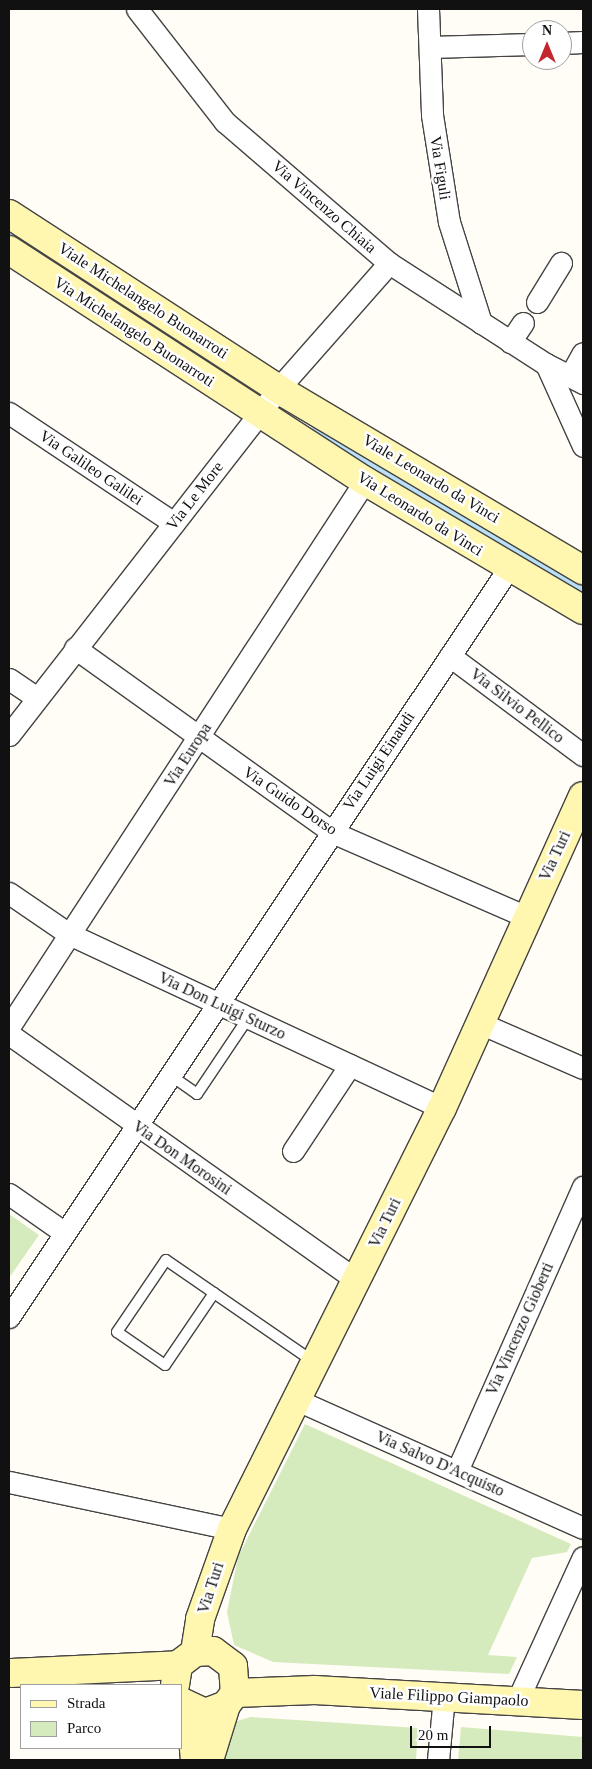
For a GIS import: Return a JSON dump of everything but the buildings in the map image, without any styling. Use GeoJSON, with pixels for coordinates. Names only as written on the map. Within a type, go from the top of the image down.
{"type":"FeatureCollection","features":[{"type":"Feature","properties":{"kind":"street","name":"Via Vincenzo Chiaia"},"geometry":{"type":"LineString","coordinates":[[137,9],[225,122],[389,263],[510,342],[546,364],[577,379]]}},
{"type":"Feature","properties":{"kind":"street","name":"Via Figuli"},"geometry":{"type":"LineString","coordinates":[[428,9],[432,115],[449,222],[481,323]]}},
{"type":"Feature","properties":{"kind":"street"},"geometry":{"type":"LineString","coordinates":[[430,47],[522,44]]}},
{"type":"Feature","properties":{"kind":"street","name":"Viale Michelangelo Buonarroti"},"geometry":{"type":"LineString","coordinates":[[9,214],[278,389]]}},
{"type":"Feature","properties":{"kind":"street","name":"Via Michelangelo Buonarroti"},"geometry":{"type":"LineString","coordinates":[[9,250],[258,414]]}},
{"type":"Feature","properties":{"kind":"street","name":"Via Le More"},"geometry":{"type":"LineString","coordinates":[[9,735],[36,697],[278,389],[389,263]]}},
{"type":"Feature","properties":{"kind":"street"},"geometry":{"type":"LineString","coordinates":[[537,302],[561,263]]}},
{"type":"Feature","properties":{"kind":"street"},"geometry":{"type":"LineString","coordinates":[[510,342],[522,323]]}},
{"type":"Feature","properties":{"kind":"street"},"geometry":{"type":"LineString","coordinates":[[577,379],[583,354]]}},
{"type":"Feature","properties":{"kind":"street"},"geometry":{"type":"LineString","coordinates":[[546,364],[583,446]]}},
{"type":"Feature","properties":{"kind":"street","name":"Viale Leonardo da Vinci"},"geometry":{"type":"LineString","coordinates":[[278,389],[583,570]]}},
{"type":"Feature","properties":{"kind":"street","name":"Via Galileo Galilei"},"geometry":{"type":"LineString","coordinates":[[9,413],[174,523]]}},
{"type":"Feature","properties":{"kind":"street","name":"Via Leonardo da Vinci"},"geometry":{"type":"LineString","coordinates":[[258,414],[508,569],[583,610]]}},
{"type":"Feature","properties":{"kind":"street","name":"Via Europa"},"geometry":{"type":"LineString","coordinates":[[9,1027],[365,481]]}},
{"type":"Feature","properties":{"kind":"street","name":"Via Luigi Einaudi"},"geometry":{"type":"LineString","coordinates":[[9,1317],[508,569]]}},
{"type":"Feature","properties":{"kind":"street","name":"Via Guido Dorso"},"geometry":{"type":"LineString","coordinates":[[75,648],[198,739],[332,832],[527,917]]}},
{"type":"Feature","properties":{"kind":"street","name":"Via Silvio Pellico"},"geometry":{"type":"LineString","coordinates":[[450,656],[583,755]]}},
{"type":"Feature","properties":{"kind":"street"},"geometry":{"type":"LineString","coordinates":[[9,679],[36,697]]}},
{"type":"Feature","properties":{"kind":"street","name":"Via Turi"},"geometry":{"type":"LineString","coordinates":[[183,1689],[216,1566],[232,1529],[442,1108],[583,796]]}},
{"type":"Feature","properties":{"kind":"street","name":"Via Don Luigi Sturzo"},"geometry":{"type":"LineString","coordinates":[[9,893],[70,934],[442,1108]]}},
{"type":"Feature","properties":{"kind":"street"},"geometry":{"type":"LineString","coordinates":[[480,1024],[583,1068]]}},
{"type":"Feature","properties":{"kind":"street","name":"Via Don Morosini"},"geometry":{"type":"LineString","coordinates":[[9,1034],[356,1280]]}},
{"type":"Feature","properties":{"kind":"street"},"geometry":{"type":"LineString","coordinates":[[293,1151],[350,1065]]}},
{"type":"Feature","properties":{"kind":"street","name":"Via Vincenzo Gioberti"},"geometry":{"type":"LineString","coordinates":[[457,1471],[583,1187]]}},
{"type":"Feature","properties":{"kind":"street"},"geometry":{"type":"LineString","coordinates":[[9,1194],[65,1233]]}},
{"type":"Feature","properties":{"kind":"street","name":"Via Salvo D'Acquisto"},"geometry":{"type":"LineString","coordinates":[[297,1400],[583,1528]]}},
{"type":"Feature","properties":{"kind":"street"},"geometry":{"type":"LineString","coordinates":[[9,1482],[232,1529]]}},
{"type":"Feature","properties":{"kind":"street"},"geometry":{"type":"LineString","coordinates":[[517,1701],[583,1557]]}},
{"type":"Feature","properties":{"kind":"street"},"geometry":{"type":"LineString","coordinates":[[196,1760],[183,1689],[214,1651],[232,1666],[316,1690]]}},
{"type":"Feature","properties":{"kind":"street"},"geometry":{"type":"LineString","coordinates":[[209,1760],[231,1699],[232,1666]]}},
{"type":"Feature","properties":{"kind":"street"},"geometry":{"type":"LineString","coordinates":[[10,1673],[129,1684]]}},
{"type":"Feature","properties":{"kind":"street"},"geometry":{"type":"LineString","coordinates":[[10,1673],[89,1684]]}},
{"type":"Feature","properties":{"kind":"street"},"geometry":{"type":"LineString","coordinates":[[183,1689],[205,1713],[231,1699],[316,1690]]}},
{"type":"Feature","properties":{"kind":"street","name":"Viale Filippo Giampaolo"},"geometry":{"type":"LineString","coordinates":[[316,1690],[583,1705]]}},
{"type":"Feature","properties":{"kind":"street"},"geometry":{"type":"LineString","coordinates":[[438,1760],[444,1697]]}},
{"type":"Feature","properties":{"kind":"lane"},"geometry":{"type":"LineString","coordinates":[[170,1075],[197,1094],[248,1018]]}},
{"type":"Feature","properties":{"kind":"lane"},"geometry":{"type":"LineString","coordinates":[[214,1293],[165,1365],[117,1332],[166,1260],[315,1362]]}},
{"type":"Feature","properties":{"kind":"green space"},"geometry":{"type":"Polygon","coordinates":[[[9,1214],[39,1235],[9,1278],[9,1214]]]}},
{"type":"Feature","properties":{"kind":"green space"},"geometry":{"type":"Polygon","coordinates":[[[305,1424],[571,1544],[567,1552],[532,1558],[488,1655],[517,1657],[509,1674],[273,1662],[234,1645],[227,1612],[238,1557],[305,1424]]]}},
{"type":"Feature","properties":{"kind":"green space"},"geometry":{"type":"Polygon","coordinates":[[[251,1717],[418,1728],[416,1760],[225,1760],[227,1737],[237,1721],[251,1717]]]}},
{"type":"Feature","properties":{"kind":"green space"},"geometry":{"type":"Polygon","coordinates":[[[461,1727],[583,1737],[583,1760],[458,1760],[461,1727]]]}},
{"type":"Feature","properties":{"kind":"waterway"},"geometry":{"type":"LineString","coordinates":[[9,235],[20,242]]}},
{"type":"Feature","properties":{"kind":"waterway"},"geometry":{"type":"LineString","coordinates":[[314,432],[581,590]]}}]}
